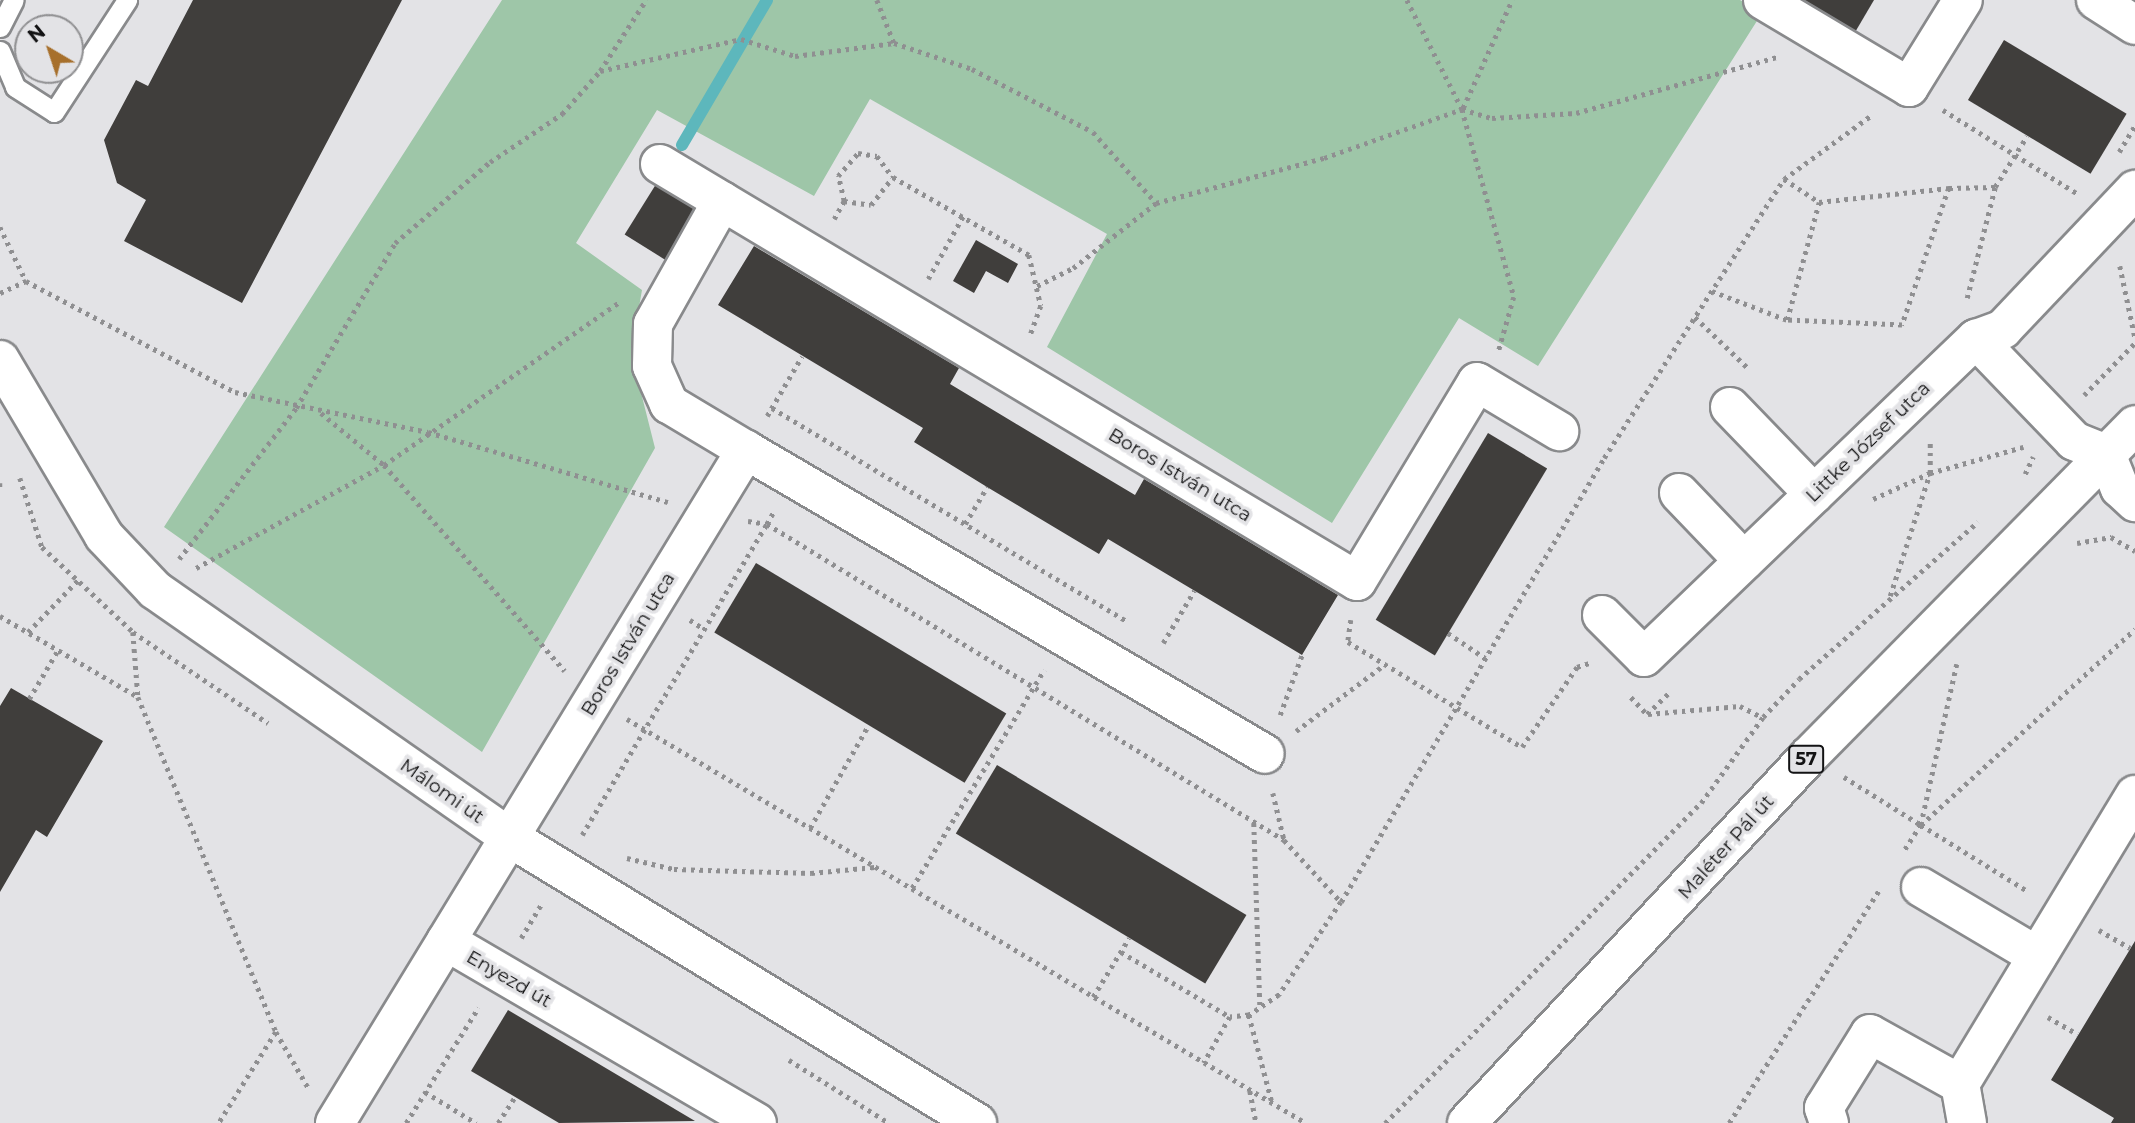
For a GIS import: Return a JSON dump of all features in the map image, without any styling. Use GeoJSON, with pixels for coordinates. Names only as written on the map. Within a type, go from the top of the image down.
{"type":"FeatureCollection","features":[{"type":"Feature","properties":{"kind":"street"},"geometry":{"type":"LineString","coordinates":[[1763,0],[1909,87],[1963,0]]}},
{"type":"Feature","properties":{"kind":"street"},"geometry":{"type":"LineString","coordinates":[[2096,0],[2135,25]]}},
{"type":"Feature","properties":{"kind":"street","name":"Boros István utca"},"geometry":{"type":"LineString","coordinates":[[1265,754],[669,404],[652,366],[653,324],[668,295],[688,186],[813,255],[1357,581]]}},
{"type":"Feature","properties":{"kind":"street","name":"Littke József utca"},"geometry":{"type":"LineString","coordinates":[[1602,615],[1644,657],[1952,361],[2003,329],[2112,203]]}},
{"type":"Feature","properties":{"kind":"street","name":"Málomi út"},"geometry":{"type":"LineString","coordinates":[[0,360],[104,536],[155,590],[512,839],[977,1123]]}},
{"type":"Feature","properties":{"kind":"street"},"geometry":{"type":"LineString","coordinates":[[1952,361],[2074,441],[2106,454],[2120,488],[2135,502]]}},
{"type":"Feature","properties":{"kind":"street"},"geometry":{"type":"LineString","coordinates":[[1357,581],[1477,382],[1559,431]]}},
{"type":"Feature","properties":{"kind":"street"},"geometry":{"type":"LineString","coordinates":[[1730,407],[1814,494]]}},
{"type":"Feature","properties":{"kind":"street","name":"Maléter Pál út"},"geometry":{"type":"LineString","coordinates":[[1467,1123],[1808,757],[2135,425]]}},
{"type":"Feature","properties":{"kind":"street","name":"Boros István utca"},"geometry":{"type":"LineString","coordinates":[[446,941],[512,839],[746,450]]}},
{"type":"Feature","properties":{"kind":"street"},"geometry":{"type":"LineString","coordinates":[[1679,493],[1744,561]]}},
{"type":"Feature","properties":{"kind":"street"},"geometry":{"type":"LineString","coordinates":[[1967,1123],[1960,1084],[2018,1014],[2037,956],[2074,918],[2135,795]]}},
{"type":"Feature","properties":{"kind":"street"},"geometry":{"type":"LineString","coordinates":[[1901,876],[2037,956]]}},
{"type":"Feature","properties":{"kind":"street","name":"Enyezd út"},"geometry":{"type":"LineString","coordinates":[[325,1112],[446,941],[757,1123]]}},
{"type":"Feature","properties":{"kind":"street"},"geometry":{"type":"LineString","coordinates":[[1829,1123],[1824,1108],[1870,1034],[1960,1084]]}},
{"type":"Feature","properties":{"kind":"lane"},"geometry":{"type":"LineString","coordinates":[[0,27],[14,0]]}},
{"type":"Feature","properties":{"kind":"lane"},"geometry":{"type":"LineString","coordinates":[[0,51],[15,87],[54,112],[127,0]]}},
{"type":"Feature","properties":{"kind":"path"},"geometry":{"type":"LineString","coordinates":[[155,590],[296,408],[395,243],[490,162],[562,114],[600,71],[646,0]]}},
{"type":"Feature","properties":{"kind":"path"},"geometry":{"type":"LineString","coordinates":[[877,0],[894,43]]}},
{"type":"Feature","properties":{"kind":"path"},"geometry":{"type":"LineString","coordinates":[[1407,0],[1462,109],[1514,297],[1497,358],[1477,382]]}},
{"type":"Feature","properties":{"kind":"path"},"geometry":{"type":"LineString","coordinates":[[1462,109],[1512,0]]}},
{"type":"Feature","properties":{"kind":"path"},"geometry":{"type":"LineString","coordinates":[[600,71],[741,39],[794,56],[894,43],[972,69],[1094,132],[1156,203]]}},
{"type":"Feature","properties":{"kind":"path"},"geometry":{"type":"LineString","coordinates":[[1036,286],[1073,268],[1156,203],[1324,158],[1462,109],[1492,118],[1576,113],[1792,51]]}},
{"type":"Feature","properties":{"kind":"path"},"geometry":{"type":"LineString","coordinates":[[1121,952],[1230,1017],[1249,1016],[1279,995],[1341,902],[1485,658],[1695,317],[1784,179],[1909,87]]}},
{"type":"Feature","properties":{"kind":"path"},"geometry":{"type":"LineString","coordinates":[[1943,110],[2015,155],[2112,203],[2135,337]]}},
{"type":"Feature","properties":{"kind":"path"},"geometry":{"type":"LineString","coordinates":[[1890,598],[1930,473],[1952,361],[1995,187],[2027,136]]}},
{"type":"Feature","properties":{"kind":"path"},"geometry":{"type":"LineString","coordinates":[[813,255],[844,201],[838,176],[858,153],[877,156],[893,177],[1029,255],[1041,306],[1015,377]]}},
{"type":"Feature","properties":{"kind":"path"},"geometry":{"type":"LineString","coordinates":[[844,201],[871,205],[893,177]]}},
{"type":"Feature","properties":{"kind":"path"},"geometry":{"type":"LineString","coordinates":[[1784,179],[1819,202],[1949,188],[1995,187]]}},
{"type":"Feature","properties":{"kind":"path"},"geometry":{"type":"LineString","coordinates":[[1712,291],[1787,320],[1902,325],[1949,188]]}},
{"type":"Feature","properties":{"kind":"path"},"geometry":{"type":"LineString","coordinates":[[1787,320],[1819,202]]}},
{"type":"Feature","properties":{"kind":"path"},"geometry":{"type":"LineString","coordinates":[[909,313],[963,216]]}},
{"type":"Feature","properties":{"kind":"path"},"geometry":{"type":"LineString","coordinates":[[0,227],[26,281],[214,385],[296,408],[428,432],[706,513]]}},
{"type":"Feature","properties":{"kind":"path"},"geometry":{"type":"LineString","coordinates":[[155,590],[384,465],[428,432],[652,280],[668,295]]}},
{"type":"Feature","properties":{"kind":"path"},"geometry":{"type":"LineString","coordinates":[[0,293],[26,281]]}},
{"type":"Feature","properties":{"kind":"path"},"geometry":{"type":"LineString","coordinates":[[1695,317],[1746,366]]}},
{"type":"Feature","properties":{"kind":"path"},"geometry":{"type":"LineString","coordinates":[[746,450],[802,356]]}},
{"type":"Feature","properties":{"kind":"path"},"geometry":{"type":"LineString","coordinates":[[772,408],[1139,629]]}},
{"type":"Feature","properties":{"kind":"path"},"geometry":{"type":"LineString","coordinates":[[321,413],[384,465],[529,634],[595,701],[1306,1123]]}},
{"type":"Feature","properties":{"kind":"path"},"geometry":{"type":"LineString","coordinates":[[1865,507],[1930,473],[2037,443],[2020,483]]}},
{"type":"Feature","properties":{"kind":"path"},"geometry":{"type":"LineString","coordinates":[[965,524],[987,487]]}},
{"type":"Feature","properties":{"kind":"path"},"geometry":{"type":"LineString","coordinates":[[406,1123],[500,973],[767,524],[1284,840],[1341,902]]}},
{"type":"Feature","properties":{"kind":"path"},"geometry":{"type":"LineString","coordinates":[[2064,545],[2111,537],[2135,551]]}},
{"type":"Feature","properties":{"kind":"path"},"geometry":{"type":"LineString","coordinates":[[28,632],[78,580]]}},
{"type":"Feature","properties":{"kind":"path"},"geometry":{"type":"LineString","coordinates":[[1357,581],[1349,642],[1522,747],[1577,667],[1597,661]]}},
{"type":"Feature","properties":{"kind":"path"},"geometry":{"type":"LineString","coordinates":[[1163,643],[1194,591]]}},
{"type":"Feature","properties":{"kind":"path"},"geometry":{"type":"LineString","coordinates":[[0,616],[138,697]]}},
{"type":"Feature","properties":{"kind":"path"},"geometry":{"type":"LineString","coordinates":[[1921,825],[2135,629]]}},
{"type":"Feature","properties":{"kind":"path"},"geometry":{"type":"LineString","coordinates":[[133,632],[138,697],[276,1032],[325,1112]]}},
{"type":"Feature","properties":{"kind":"path"},"geometry":{"type":"LineString","coordinates":[[1448,633],[1485,658]]}},
{"type":"Feature","properties":{"kind":"path"},"geometry":{"type":"LineString","coordinates":[[1151,636],[1174,651]]}},
{"type":"Feature","properties":{"kind":"path"},"geometry":{"type":"LineString","coordinates":[[912,888],[1064,637]]}},
{"type":"Feature","properties":{"kind":"path"},"geometry":{"type":"LineString","coordinates":[[29,699],[58,650]]}},
{"type":"Feature","properties":{"kind":"path"},"geometry":{"type":"LineString","coordinates":[[1729,1123],[1901,876],[1921,825],[1959,657]]}},
{"type":"Feature","properties":{"kind":"path"},"geometry":{"type":"LineString","coordinates":[[1265,754],[1384,665]]}},
{"type":"Feature","properties":{"kind":"path"},"geometry":{"type":"LineString","coordinates":[[1677,685],[1647,714],[1740,706],[1763,717]]}},
{"type":"Feature","properties":{"kind":"path"},"geometry":{"type":"LineString","coordinates":[[1268,708],[1280,715]]}},
{"type":"Feature","properties":{"kind":"path"},"geometry":{"type":"LineString","coordinates":[[810,828],[868,726]]}},
{"type":"Feature","properties":{"kind":"path"},"geometry":{"type":"LineString","coordinates":[[1834,771],[2074,918],[2130,948]]}},
{"type":"Feature","properties":{"kind":"path"},"geometry":{"type":"LineString","coordinates":[[1254,822],[1260,1008]]}},
{"type":"Feature","properties":{"kind":"path"},"geometry":{"type":"LineString","coordinates":[[612,855],[674,869],[811,873],[876,866]]}},
{"type":"Feature","properties":{"kind":"path"},"geometry":{"type":"LineString","coordinates":[[1093,997],[1129,938]]}},
{"type":"Feature","properties":{"kind":"path"},"geometry":{"type":"LineString","coordinates":[[2018,1014],[2078,1034]]}},
{"type":"Feature","properties":{"kind":"path"},"geometry":{"type":"LineString","coordinates":[[1249,1016],[1273,1103]]}},
{"type":"Feature","properties":{"kind":"path"},"geometry":{"type":"LineString","coordinates":[[1204,1063],[1230,1017]]}},
{"type":"Feature","properties":{"kind":"path"},"geometry":{"type":"LineString","coordinates":[[219,1123],[276,1032]]}},
{"type":"Feature","properties":{"kind":"path"},"geometry":{"type":"LineString","coordinates":[[1250,1090],[1256,1123]]}},
{"type":"Feature","properties":{"kind":"path"},"geometry":{"type":"LineString","coordinates":[[425,1092],[476,1123]]}},
{"type":"Feature","properties":{"kind":"path"},"geometry":{"type":"LineString","coordinates":[[498,1123],[515,1097]]}},
{"type":"Feature","properties":{"kind":"green space"},"geometry":{"type":"Polygon","coordinates":[[[502,0],[1740,0],[1762,13],[1538,366],[1459,318],[1332,523],[1047,347],[1107,234],[870,99],[814,196],[657,110],[576,243],[642,290],[631,353],[655,448],[482,752],[164,527],[502,0]]]}},
{"type":"Feature","properties":{"kind":"building"},"geometry":{"type":"Polygon","coordinates":[[[193,0],[402,0],[242,303],[124,241],[146,200],[117,183],[104,140],[136,80],[148,86],[193,0]]]}},
{"type":"Feature","properties":{"kind":"building"},"geometry":{"type":"Polygon","coordinates":[[[1796,0],[1874,0],[1854,34],[1796,0]]]}},
{"type":"Feature","properties":{"kind":"building"},"geometry":{"type":"Polygon","coordinates":[[[2004,40],[2127,114],[2091,174],[1968,100],[2004,40]]]}},
{"type":"Feature","properties":{"kind":"building"},"geometry":{"type":"Polygon","coordinates":[[[658,181],[706,211],[673,265],[625,234],[658,181]]]}},
{"type":"Feature","properties":{"kind":"building"},"geometry":{"type":"Polygon","coordinates":[[[976,240],[1018,264],[1008,283],[986,271],[974,293],[953,281],[976,240]]]}},
{"type":"Feature","properties":{"kind":"building"},"geometry":{"type":"Polygon","coordinates":[[[754,246],[959,368],[950,384],[1088,467],[1135,495],[1144,479],[1338,595],[1302,655],[1108,539],[1099,554],[987,487],[914,442],[923,428],[718,305],[754,246]]]}},
{"type":"Feature","properties":{"kind":"building"},"geometry":{"type":"Polygon","coordinates":[[[1488,433],[1547,469],[1435,655],[1376,620],[1488,433]]]}},
{"type":"Feature","properties":{"kind":"building"},"geometry":{"type":"Polygon","coordinates":[[[756,563],[1006,713],[965,783],[714,632],[756,563]]]}},
{"type":"Feature","properties":{"kind":"building"},"geometry":{"type":"Polygon","coordinates":[[[11,688],[103,741],[47,837],[36,830],[0,892],[0,706],[11,688]]]}},
{"type":"Feature","properties":{"kind":"building"},"geometry":{"type":"Polygon","coordinates":[[[997,765],[1246,915],[1205,983],[956,834],[997,765]]]}},
{"type":"Feature","properties":{"kind":"building"},"geometry":{"type":"Polygon","coordinates":[[[2135,941],[2135,1123],[2111,1123],[2114,1118],[2051,1080],[2135,941]]]}},
{"type":"Feature","properties":{"kind":"building"},"geometry":{"type":"Polygon","coordinates":[[[508,1010],[695,1121],[559,1123],[471,1071],[508,1010]]]}},
{"type":"Feature","properties":{"kind":"waterway"},"geometry":{"type":"LineString","coordinates":[[682,145],[767,0]]}}]}
